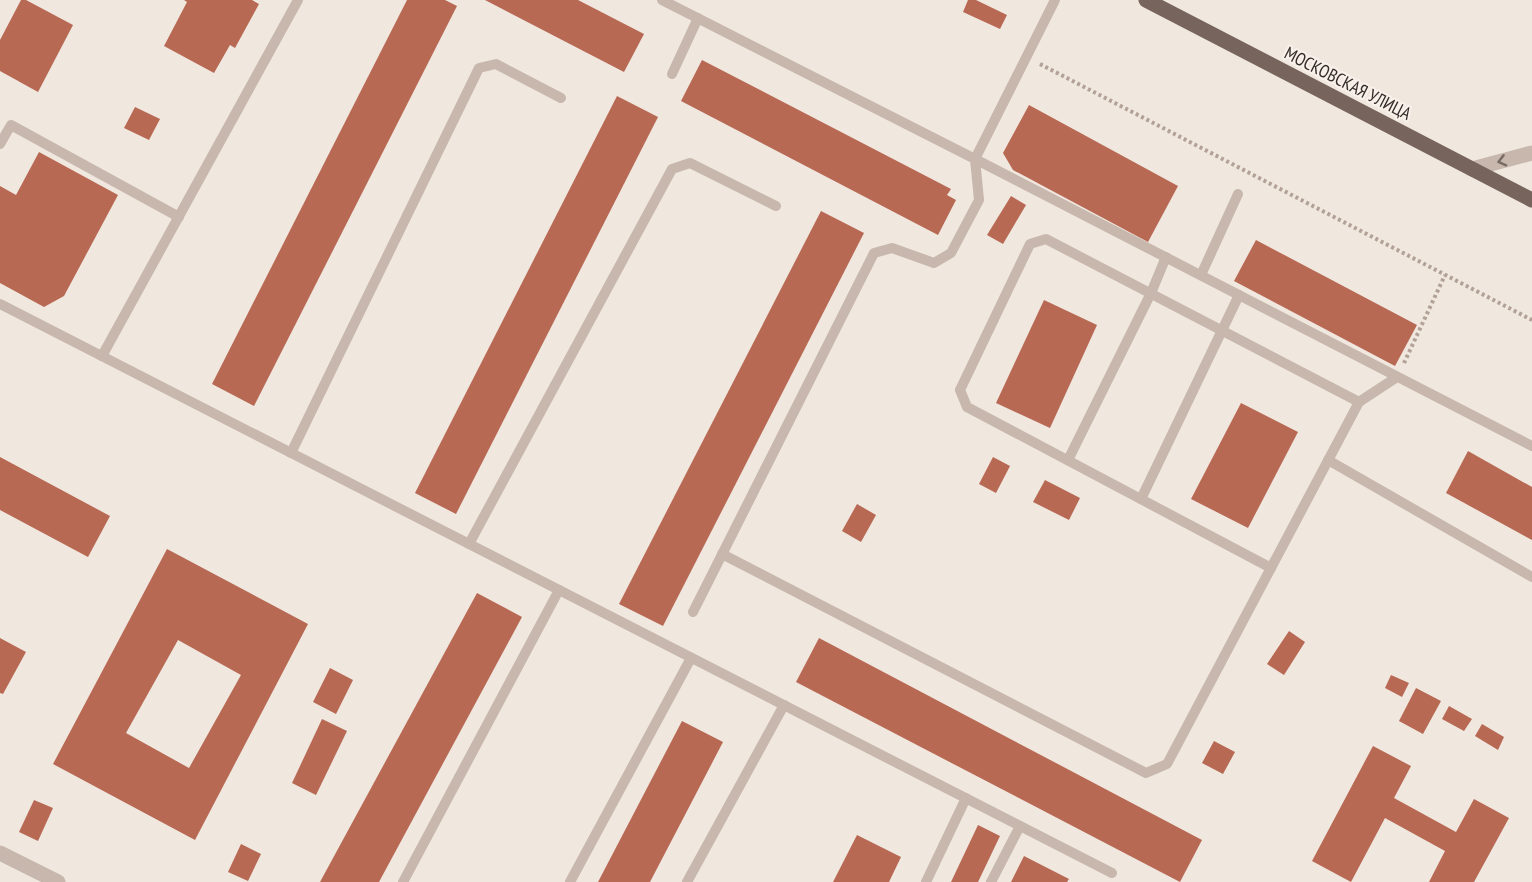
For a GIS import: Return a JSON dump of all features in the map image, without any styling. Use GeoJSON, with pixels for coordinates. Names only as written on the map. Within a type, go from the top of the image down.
{"type":"FeatureCollection","features":[{"type":"Feature","properties":{"kind":"main road","name":"МОСКОВСКАЯ УЛИЦА"},"geometry":{"type":"LineString","coordinates":[[1146,0],[1532,200]]}},
{"type":"Feature","properties":{"kind":"street"},"geometry":{"type":"LineString","coordinates":[[1472,169],[1532,153]]}},
{"type":"Feature","properties":{"kind":"street"},"geometry":{"type":"LineString","coordinates":[[0,853],[58,882]]}},
{"type":"Feature","properties":{"kind":"lane"},"geometry":{"type":"LineString","coordinates":[[102,356],[298,0]]}},
{"type":"Feature","properties":{"kind":"lane"},"geometry":{"type":"LineString","coordinates":[[662,0],[1532,446]]}},
{"type":"Feature","properties":{"kind":"lane"},"geometry":{"type":"LineString","coordinates":[[693,612],[874,253],[892,248],[934,263],[951,253],[979,200],[975,159],[1055,0]]}},
{"type":"Feature","properties":{"kind":"lane"},"geometry":{"type":"LineString","coordinates":[[672,74],[698,18]]}},
{"type":"Feature","properties":{"kind":"lane"},"geometry":{"type":"LineString","coordinates":[[291,453],[479,68],[496,64],[561,98]]}},
{"type":"Feature","properties":{"kind":"lane"},"geometry":{"type":"LineString","coordinates":[[0,144],[11,125],[179,217]]}},
{"type":"Feature","properties":{"kind":"lane"},"geometry":{"type":"LineString","coordinates":[[469,544],[672,169],[690,163],[776,206]]}},
{"type":"Feature","properties":{"kind":"lane"},"geometry":{"type":"LineString","coordinates":[[1201,275],[1238,194]]}},
{"type":"Feature","properties":{"kind":"lane"},"geometry":{"type":"LineString","coordinates":[[1271,568],[967,407],[960,390],[1030,244],[1046,239],[1359,402]]}},
{"type":"Feature","properties":{"kind":"lane"},"geometry":{"type":"LineString","coordinates":[[1068,460],[1151,293],[1166,257]]}},
{"type":"Feature","properties":{"kind":"lane"},"geometry":{"type":"LineString","coordinates":[[1141,499],[1239,295]]}},
{"type":"Feature","properties":{"kind":"lane"},"geometry":{"type":"LineString","coordinates":[[0,304],[1112,873]]}},
{"type":"Feature","properties":{"kind":"lane"},"geometry":{"type":"LineString","coordinates":[[722,554],[1146,773],[1167,764],[1359,402],[1397,377]]}},
{"type":"Feature","properties":{"kind":"lane"},"geometry":{"type":"LineString","coordinates":[[1328,460],[1532,577]]}},
{"type":"Feature","properties":{"kind":"lane"},"geometry":{"type":"LineString","coordinates":[[403,882],[558,590]]}},
{"type":"Feature","properties":{"kind":"lane"},"geometry":{"type":"LineString","coordinates":[[570,882],[691,658]]}},
{"type":"Feature","properties":{"kind":"lane"},"geometry":{"type":"LineString","coordinates":[[687,882],[784,705]]}},
{"type":"Feature","properties":{"kind":"lane"},"geometry":{"type":"LineString","coordinates":[[926,882],[966,798]]}},
{"type":"Feature","properties":{"kind":"lane"},"geometry":{"type":"LineString","coordinates":[[991,882],[1020,826]]}},
{"type":"Feature","properties":{"kind":"path"},"geometry":{"type":"LineString","coordinates":[[1026,57],[1532,320]]}},
{"type":"Feature","properties":{"kind":"path"},"geometry":{"type":"LineString","coordinates":[[1397,377],[1445,275]]}},
{"type":"Feature","properties":{"kind":"building"},"geometry":{"type":"Polygon","coordinates":[[[21,0],[26,0],[73,25],[38,92],[0,71],[0,40],[21,0]]]}},
{"type":"Feature","properties":{"kind":"building"},"geometry":{"type":"Polygon","coordinates":[[[184,0],[252,0],[259,4],[235,48],[230,45],[214,73],[164,46],[187,2],[184,0]]]}},
{"type":"Feature","properties":{"kind":"building"},"geometry":{"type":"Polygon","coordinates":[[[407,0],[445,0],[457,6],[254,406],[212,384],[407,0]]]}},
{"type":"Feature","properties":{"kind":"building"},"geometry":{"type":"Polygon","coordinates":[[[485,0],[578,0],[644,34],[624,72],[485,0]]]}},
{"type":"Feature","properties":{"kind":"building"},"geometry":{"type":"Polygon","coordinates":[[[968,0],[976,0],[1007,15],[1000,29],[963,12],[968,0]]]}},
{"type":"Feature","properties":{"kind":"building"},"geometry":{"type":"Polygon","coordinates":[[[702,60],[951,189],[947,195],[956,200],[938,235],[681,101],[702,60]]]}},
{"type":"Feature","properties":{"kind":"building"},"geometry":{"type":"Polygon","coordinates":[[[617,96],[658,117],[456,514],[415,493],[617,96]]]}},
{"type":"Feature","properties":{"kind":"building"},"geometry":{"type":"Polygon","coordinates":[[[1029,105],[1178,186],[1148,242],[1013,170],[1003,153],[1029,105]]]}},
{"type":"Feature","properties":{"kind":"building"},"geometry":{"type":"Polygon","coordinates":[[[135,107],[160,119],[149,140],[124,128],[135,107]]]}},
{"type":"Feature","properties":{"kind":"building"},"geometry":{"type":"Polygon","coordinates":[[[39,152],[118,195],[64,296],[44,307],[0,283],[0,186],[16,195],[39,152]]]}},
{"type":"Feature","properties":{"kind":"building"},"geometry":{"type":"Polygon","coordinates":[[[1011,196],[1026,205],[1003,244],[987,235],[1011,196]]]}},
{"type":"Feature","properties":{"kind":"building"},"geometry":{"type":"Polygon","coordinates":[[[821,211],[864,233],[663,626],[619,604],[821,211]]]}},
{"type":"Feature","properties":{"kind":"building"},"geometry":{"type":"Polygon","coordinates":[[[1256,240],[1417,325],[1395,366],[1234,281],[1256,240]]]}},
{"type":"Feature","properties":{"kind":"building"},"geometry":{"type":"Polygon","coordinates":[[[1044,300],[1097,325],[1050,428],[996,403],[1044,300]]]}},
{"type":"Feature","properties":{"kind":"building"},"geometry":{"type":"Polygon","coordinates":[[[1241,403],[1298,432],[1248,528],[1191,499],[1241,403]]]}},
{"type":"Feature","properties":{"kind":"building"},"geometry":{"type":"Polygon","coordinates":[[[1468,451],[1532,487],[1532,540],[1446,493],[1468,451]]]}},
{"type":"Feature","properties":{"kind":"building"},"geometry":{"type":"Polygon","coordinates":[[[0,457],[110,516],[88,557],[0,510],[0,457]]]}},
{"type":"Feature","properties":{"kind":"building"},"geometry":{"type":"Polygon","coordinates":[[[993,457],[1010,466],[996,493],[979,484],[993,457]]]}},
{"type":"Feature","properties":{"kind":"building"},"geometry":{"type":"Polygon","coordinates":[[[1045,480],[1080,498],[1069,520],[1033,502],[1045,480]]]}},
{"type":"Feature","properties":{"kind":"building"},"geometry":{"type":"Polygon","coordinates":[[[857,504],[876,515],[861,542],[842,531],[857,504]]]}},
{"type":"Feature","properties":{"kind":"building"},"geometry":{"type":"Polygon","coordinates":[[[167,549],[308,624],[195,840],[53,764],[167,549]],[[178,640],[126,733],[189,768],[241,675],[178,640]]]}},
{"type":"Feature","properties":{"kind":"building"},"geometry":{"type":"Polygon","coordinates":[[[477,593],[522,617],[379,882],[320,882],[477,593]]]}},
{"type":"Feature","properties":{"kind":"building"},"geometry":{"type":"Polygon","coordinates":[[[1289,631],[1305,642],[1284,675],[1267,664],[1289,631]]]}},
{"type":"Feature","properties":{"kind":"building"},"geometry":{"type":"Polygon","coordinates":[[[0,638],[26,652],[3,694],[0,693],[0,638]]]}},
{"type":"Feature","properties":{"kind":"building"},"geometry":{"type":"Polygon","coordinates":[[[819,638],[1202,840],[1180,882],[796,682],[819,638]]]}},
{"type":"Feature","properties":{"kind":"building"},"geometry":{"type":"Polygon","coordinates":[[[330,668],[353,680],[336,714],[313,702],[330,668]]]}},
{"type":"Feature","properties":{"kind":"building"},"geometry":{"type":"Polygon","coordinates":[[[1391,675],[1409,683],[1402,697],[1385,688],[1391,675]]]}},
{"type":"Feature","properties":{"kind":"building"},"geometry":{"type":"Polygon","coordinates":[[[1416,688],[1441,701],[1423,734],[1399,721],[1416,688]]]}},
{"type":"Feature","properties":{"kind":"building"},"geometry":{"type":"Polygon","coordinates":[[[1449,706],[1472,719],[1464,731],[1442,719],[1449,706]]]}},
{"type":"Feature","properties":{"kind":"building"},"geometry":{"type":"Polygon","coordinates":[[[322,719],[347,731],[316,795],[292,783],[322,719]]]}},
{"type":"Feature","properties":{"kind":"building"},"geometry":{"type":"Polygon","coordinates":[[[682,721],[723,742],[650,882],[598,882],[682,721]]]}},
{"type":"Feature","properties":{"kind":"building"},"geometry":{"type":"Polygon","coordinates":[[[1482,724],[1504,737],[1498,750],[1475,736],[1482,724]]]}},
{"type":"Feature","properties":{"kind":"building"},"geometry":{"type":"Polygon","coordinates":[[[1214,741],[1235,752],[1223,774],[1202,763],[1214,741]]]}},
{"type":"Feature","properties":{"kind":"building"},"geometry":{"type":"Polygon","coordinates":[[[1373,746],[1411,766],[1394,798],[1456,832],[1474,799],[1509,818],[1474,882],[1429,882],[1445,851],[1385,818],[1351,882],[1312,861],[1373,746]]]}},
{"type":"Feature","properties":{"kind":"building"},"geometry":{"type":"Polygon","coordinates":[[[34,800],[53,808],[38,841],[19,832],[34,800]]]}},
{"type":"Feature","properties":{"kind":"building"},"geometry":{"type":"Polygon","coordinates":[[[978,825],[1000,836],[978,882],[951,882],[978,825]]]}},
{"type":"Feature","properties":{"kind":"building"},"geometry":{"type":"Polygon","coordinates":[[[857,835],[901,857],[889,882],[833,882],[857,835]]]}},
{"type":"Feature","properties":{"kind":"building"},"geometry":{"type":"Polygon","coordinates":[[[241,844],[261,854],[248,881],[228,872],[241,844]]]}},
{"type":"Feature","properties":{"kind":"building"},"geometry":{"type":"Polygon","coordinates":[[[1024,856],[1069,879],[1067,882],[1011,882],[1024,856]]]}}]}
